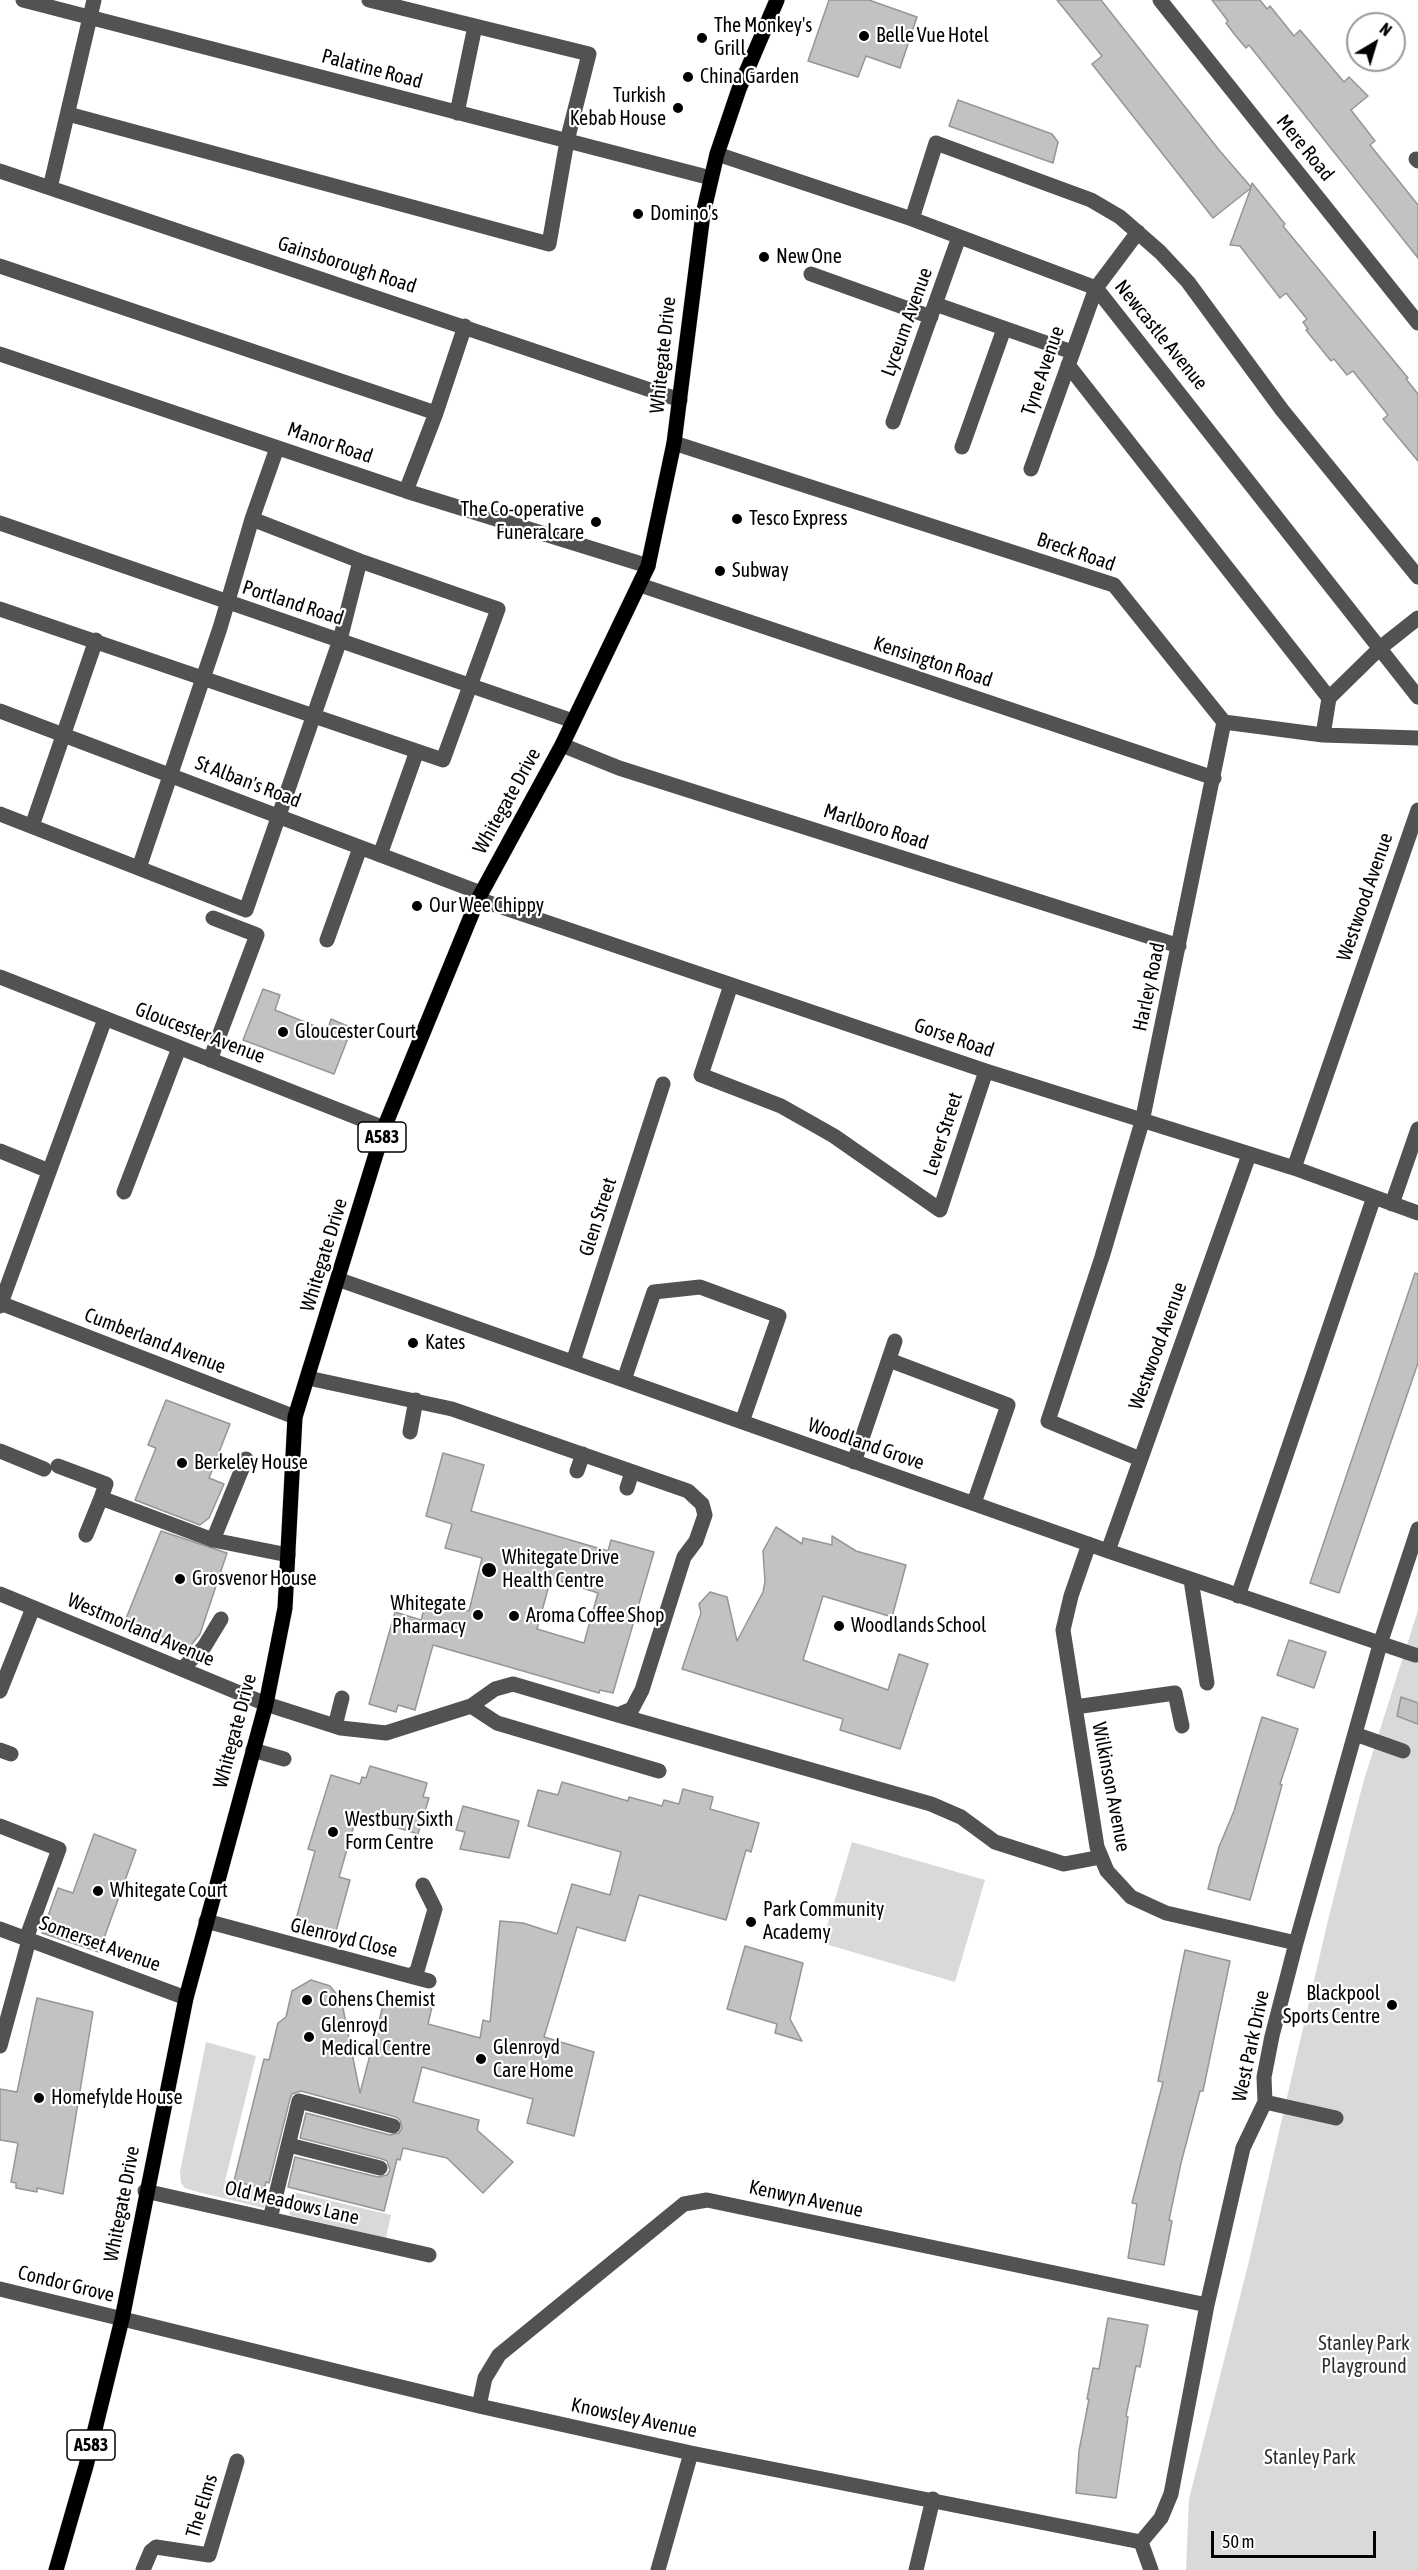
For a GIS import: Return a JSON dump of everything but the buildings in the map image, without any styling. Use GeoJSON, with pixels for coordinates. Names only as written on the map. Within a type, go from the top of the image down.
{"type":"FeatureCollection","features":[{"type":"Feature","properties":{"kind":"main road","name":"Whitegate Drive"},"geometry":{"type":"LineString","coordinates":[[56,2570],[86,2466],[122,2319],[145,2191],[186,1998],[266,1704],[285,1608],[295,1417],[340,1280],[384,1128],[479,896],[562,745],[648,566],[674,443],[695,255],[711,178],[739,89],[777,0]]}},
{"type":"Feature","properties":{"kind":"street","name":"Palatine Road"},"geometry":{"type":"LineString","coordinates":[[22,0],[711,178]]}},
{"type":"Feature","properties":{"kind":"street"},"geometry":{"type":"LineString","coordinates":[[50,188],[94,0]]}},
{"type":"Feature","properties":{"kind":"street"},"geometry":{"type":"LineString","coordinates":[[68,114],[549,244],[567,141],[589,54],[369,0]]}},
{"type":"Feature","properties":{"kind":"street","name":"Mere Road"},"geometry":{"type":"LineString","coordinates":[[1160,0],[1418,323]]}},
{"type":"Feature","properties":{"kind":"street"},"geometry":{"type":"LineString","coordinates":[[457,113],[475,26]]}},
{"type":"Feature","properties":{"kind":"street"},"geometry":{"type":"LineString","coordinates":[[912,219],[936,143],[1091,200],[1138,232],[1188,282],[1282,410],[1418,577]]}},
{"type":"Feature","properties":{"kind":"street","name":"Newcastle Avenue"},"geometry":{"type":"LineString","coordinates":[[717,154],[912,219],[1096,288],[1418,697]]}},
{"type":"Feature","properties":{"kind":"street","name":"Gainsborough Road"},"geometry":{"type":"LineString","coordinates":[[0,171],[680,400]]}},
{"type":"Feature","properties":{"kind":"street","name":"Tyne Avenue"},"geometry":{"type":"LineString","coordinates":[[1031,469],[1096,288],[1138,232]]}},
{"type":"Feature","properties":{"kind":"street","name":"Lyceum Avenue"},"geometry":{"type":"LineString","coordinates":[[893,422],[959,237]]}},
{"type":"Feature","properties":{"kind":"street"},"geometry":{"type":"LineString","coordinates":[[0,266],[436,413]]}},
{"type":"Feature","properties":{"kind":"street"},"geometry":{"type":"LineString","coordinates":[[811,274],[1004,329],[1070,359],[1329,698]]}},
{"type":"Feature","properties":{"kind":"street"},"geometry":{"type":"LineString","coordinates":[[406,491],[436,413],[465,326]]}},
{"type":"Feature","properties":{"kind":"street"},"geometry":{"type":"LineString","coordinates":[[962,447],[1004,329]]}},
{"type":"Feature","properties":{"kind":"street","name":"Manor Road"},"geometry":{"type":"LineString","coordinates":[[0,354],[406,491],[648,566]]}},
{"type":"Feature","properties":{"kind":"street","name":"Breck Road"},"geometry":{"type":"LineString","coordinates":[[674,443],[1114,585],[1224,722]]}},
{"type":"Feature","properties":{"kind":"street"},"geometry":{"type":"LineString","coordinates":[[139,868],[172,775],[228,603],[252,519],[277,448]]}},
{"type":"Feature","properties":{"kind":"street"},"geometry":{"type":"LineString","coordinates":[[0,609],[443,760],[498,609],[360,561],[252,519]]}},
{"type":"Feature","properties":{"kind":"street","name":"Portland Road"},"geometry":{"type":"LineString","coordinates":[[0,523],[573,722]]}},
{"type":"Feature","properties":{"kind":"street"},"geometry":{"type":"LineString","coordinates":[[0,814],[246,910],[340,640],[360,561]]}},
{"type":"Feature","properties":{"kind":"street","name":"Kensington Road"},"geometry":{"type":"LineString","coordinates":[[640,585],[1214,778]]}},
{"type":"Feature","properties":{"kind":"street"},"geometry":{"type":"LineString","coordinates":[[1323,735],[1329,698],[1380,648],[1418,618]]}},
{"type":"Feature","properties":{"kind":"street"},"geometry":{"type":"LineString","coordinates":[[32,826],[96,640]]}},
{"type":"Feature","properties":{"kind":"street","name":"St Alban's Road"},"geometry":{"type":"LineString","coordinates":[[0,711],[380,855],[479,896]]}},
{"type":"Feature","properties":{"kind":"street"},"geometry":{"type":"LineString","coordinates":[[1224,722],[1323,735],[1418,738]]}},
{"type":"Feature","properties":{"kind":"street","name":"Harley Road"},"geometry":{"type":"LineString","coordinates":[[1140,1459],[1048,1421],[1102,1257],[1142,1122],[1224,722]]}},
{"type":"Feature","properties":{"kind":"street","name":"Marlboro Road"},"geometry":{"type":"LineString","coordinates":[[562,745],[620,768],[1179,946]]}},
{"type":"Feature","properties":{"kind":"street"},"geometry":{"type":"LineString","coordinates":[[380,855],[417,751]]}},
{"type":"Feature","properties":{"kind":"street","name":"Westwood Avenue"},"geometry":{"type":"LineString","coordinates":[[1294,1168],[1417,814]]}},
{"type":"Feature","properties":{"kind":"street"},"geometry":{"type":"LineString","coordinates":[[327,940],[360,848]]}},
{"type":"Feature","properties":{"kind":"street","name":"Gorse Road"},"geometry":{"type":"LineString","coordinates":[[479,896],[731,985],[1142,1122],[1294,1168],[1418,1213]]}},
{"type":"Feature","properties":{"kind":"street"},"geometry":{"type":"LineString","coordinates":[[210,1060],[258,935],[213,918]]}},
{"type":"Feature","properties":{"kind":"street","name":"Gloucester Avenue"},"geometry":{"type":"LineString","coordinates":[[0,977],[384,1128]]}},
{"type":"Feature","properties":{"kind":"street","name":"Lever Street"},"geometry":{"type":"LineString","coordinates":[[731,985],[701,1075],[781,1106],[834,1136],[940,1210],[986,1071]]}},
{"type":"Feature","properties":{"kind":"street"},"geometry":{"type":"LineString","coordinates":[[0,1304],[105,1018]]}},
{"type":"Feature","properties":{"kind":"street"},"geometry":{"type":"LineString","coordinates":[[124,1192],[179,1048]]}},
{"type":"Feature","properties":{"kind":"street","name":"Glen Street"},"geometry":{"type":"LineString","coordinates":[[573,1362],[663,1084]]}},
{"type":"Feature","properties":{"kind":"street"},"geometry":{"type":"LineString","coordinates":[[1392,1204],[1418,1129]]}},
{"type":"Feature","properties":{"kind":"street"},"geometry":{"type":"LineString","coordinates":[[0,1151],[49,1171]]}},
{"type":"Feature","properties":{"kind":"street","name":"Westwood Avenue"},"geometry":{"type":"LineString","coordinates":[[1108,1551],[1249,1155]]}},
{"type":"Feature","properties":{"kind":"street"},"geometry":{"type":"LineString","coordinates":[[1238,1596],[1374,1197]]}},
{"type":"Feature","properties":{"kind":"street","name":"Woodland Grove"},"geometry":{"type":"LineString","coordinates":[[340,1280],[1191,1580],[1381,1641],[1415,1655]]}},
{"type":"Feature","properties":{"kind":"street"},"geometry":{"type":"LineString","coordinates":[[624,1380],[654,1292],[700,1287],[779,1316],[742,1422]]}},
{"type":"Feature","properties":{"kind":"street","name":"Cumberland Avenue"},"geometry":{"type":"LineString","coordinates":[[0,1304],[295,1417]]}},
{"type":"Feature","properties":{"kind":"street"},"geometry":{"type":"LineString","coordinates":[[854,1461],[895,1341]]}},
{"type":"Feature","properties":{"kind":"street"},"geometry":{"type":"LineString","coordinates":[[889,1360],[1008,1405],[974,1503]]}},
{"type":"Feature","properties":{"kind":"street"},"geometry":{"type":"LineString","coordinates":[[308,1378],[452,1409],[688,1491],[702,1504],[705,1515],[696,1541],[684,1557],[642,1690],[632,1709],[618,1715]]}},
{"type":"Feature","properties":{"kind":"street"},"geometry":{"type":"LineString","coordinates":[[410,1432],[416,1400]]}},
{"type":"Feature","properties":{"kind":"street"},"geometry":{"type":"LineString","coordinates":[[0,1451],[106,1484],[87,1535]]}},
{"type":"Feature","properties":{"kind":"street"},"geometry":{"type":"LineString","coordinates":[[578,1471],[583,1454]]}},
{"type":"Feature","properties":{"kind":"street"},"geometry":{"type":"LineString","coordinates":[[213,1540],[246,1459]]}},
{"type":"Feature","properties":{"kind":"street"},"geometry":{"type":"LineString","coordinates":[[627,1488],[632,1472]]}},
{"type":"Feature","properties":{"kind":"street"},"geometry":{"type":"LineString","coordinates":[[101,1498],[213,1540],[288,1555]]}},
{"type":"Feature","properties":{"kind":"street","name":"West Park Drive"},"geometry":{"type":"LineString","coordinates":[[1141,2542],[1161,2518],[1170,2494],[1207,2306],[1243,2148],[1265,2102],[1264,2077],[1296,1943],[1381,1641],[1418,1529]]}},
{"type":"Feature","properties":{"kind":"street","name":"Wilkinson Avenue"},"geometry":{"type":"LineString","coordinates":[[1089,1544],[1071,1596],[1063,1630],[1097,1847],[1107,1871],[1131,1897],[1166,1913],[1296,1943]]}},
{"type":"Feature","properties":{"kind":"street"},"geometry":{"type":"LineString","coordinates":[[1191,1580],[1207,1683]]}},
{"type":"Feature","properties":{"kind":"street","name":"Westmorland Avenue"},"geometry":{"type":"LineString","coordinates":[[0,1594],[266,1704],[335,1726],[386,1733],[495,1689],[513,1684],[931,1804],[962,1817],[995,1842],[1027,1859],[1064,1864],[1101,1857]]}},
{"type":"Feature","properties":{"kind":"street"},"geometry":{"type":"LineString","coordinates":[[0,1691],[33,1608]]}},
{"type":"Feature","properties":{"kind":"street"},"geometry":{"type":"LineString","coordinates":[[182,1669],[204,1647],[221,1619]]}},
{"type":"Feature","properties":{"kind":"street"},"geometry":{"type":"LineString","coordinates":[[1076,1707],[1174,1693],[1182,1726]]}},
{"type":"Feature","properties":{"kind":"street"},"geometry":{"type":"LineString","coordinates":[[335,1726],[342,1698]]}},
{"type":"Feature","properties":{"kind":"street"},"geometry":{"type":"LineString","coordinates":[[476,1698],[497,1723],[658,1771]]}},
{"type":"Feature","properties":{"kind":"street"},"geometry":{"type":"LineString","coordinates":[[1355,1734],[1403,1750]]}},
{"type":"Feature","properties":{"kind":"street"},"geometry":{"type":"LineString","coordinates":[[253,1750],[284,1759]]}},
{"type":"Feature","properties":{"kind":"street"},"geometry":{"type":"LineString","coordinates":[[0,1826],[59,1849],[28,1940],[0,2046]]}},
{"type":"Feature","properties":{"kind":"street","name":"Glenroyd Close"},"geometry":{"type":"LineString","coordinates":[[206,1921],[410,1976],[417,1971],[435,1909],[423,1885]]}},
{"type":"Feature","properties":{"kind":"street","name":"Somerset Avenue"},"geometry":{"type":"LineString","coordinates":[[0,1929],[186,1998]]}},
{"type":"Feature","properties":{"kind":"street"},"geometry":{"type":"LineString","coordinates":[[410,1976],[429,1981]]}},
{"type":"Feature","properties":{"kind":"street"},"geometry":{"type":"LineString","coordinates":[[270,2219],[299,2101],[393,2126]]}},
{"type":"Feature","properties":{"kind":"street"},"geometry":{"type":"LineString","coordinates":[[1265,2102],[1336,2118]]}},
{"type":"Feature","properties":{"kind":"street"},"geometry":{"type":"LineString","coordinates":[[288,2145],[380,2168]]}},
{"type":"Feature","properties":{"kind":"street","name":"Old Meadows Lane"},"geometry":{"type":"LineString","coordinates":[[145,2191],[429,2255]]}},
{"type":"Feature","properties":{"kind":"street","name":"Kenwyn Avenue"},"geometry":{"type":"LineString","coordinates":[[479,2406],[485,2378],[499,2355],[684,2204],[707,2200],[1207,2306]]}},
{"type":"Feature","properties":{"kind":"street","name":"Condor Grove"},"geometry":{"type":"LineString","coordinates":[[0,2289],[122,2319]]}},
{"type":"Feature","properties":{"kind":"street","name":"Knowsley Avenue"},"geometry":{"type":"LineString","coordinates":[[122,2319],[479,2406],[691,2453],[933,2499],[1141,2542]]}},
{"type":"Feature","properties":{"kind":"street"},"geometry":{"type":"LineString","coordinates":[[658,2570],[691,2453]]}},
{"type":"Feature","properties":{"kind":"street","name":"The Elms"},"geometry":{"type":"LineString","coordinates":[[143,2570],[151,2552],[156,2547],[209,2555],[237,2461]]}},
{"type":"Feature","properties":{"kind":"street"},"geometry":{"type":"LineString","coordinates":[[916,2570],[933,2499]]}},
{"type":"Feature","properties":{"kind":"street"},"geometry":{"type":"LineString","coordinates":[[1141,2542],[1151,2570]]}},
{"type":"Feature","properties":{"kind":"green space","name":"Stanley Park"},"geometry":{"type":"Polygon","coordinates":[[[1418,1610],[1418,2570],[1186,2570],[1189,2499],[1249,2261],[1329,1916],[1363,1783],[1418,1610]]]}},
{"type":"Feature","properties":{"kind":"green space"},"geometry":{"type":"Polygon","coordinates":[[[852,1842],[985,1880],[955,1982],[822,1943],[852,1842]]]}},
{"type":"Feature","properties":{"kind":"green space"},"geometry":{"type":"Polygon","coordinates":[[[206,2042],[256,2056],[225,2181],[268,2193],[264,2208],[194,2191],[185,2188],[181,2183],[180,2172],[206,2042]]]}},
{"type":"Feature","properties":{"kind":"green space"},"geometry":{"type":"Polygon","coordinates":[[[294,2192],[391,2215],[386,2238],[289,2215],[294,2192]]]}},
{"type":"Feature","properties":{"kind":"place","name":"Belle Vue Hotel"},"geometry":{"type":"Point","coordinates":[864,36]}},
{"type":"Feature","properties":{"kind":"place","name":"The Monkey's Grill"},"geometry":{"type":"Point","coordinates":[702,38]}},
{"type":"Feature","properties":{"kind":"place","name":"China Garden"},"geometry":{"type":"Point","coordinates":[688,77]}},
{"type":"Feature","properties":{"kind":"place","name":"Turkish Kebab House"},"geometry":{"type":"Point","coordinates":[678,108]}},
{"type":"Feature","properties":{"kind":"place","name":"Domino's"},"geometry":{"type":"Point","coordinates":[638,214]}},
{"type":"Feature","properties":{"kind":"place","name":"New One"},"geometry":{"type":"Point","coordinates":[764,257]}},
{"type":"Feature","properties":{"kind":"place","name":"Tesco Express"},"geometry":{"type":"Point","coordinates":[737,519]}},
{"type":"Feature","properties":{"kind":"place","name":"The Co-operative Funeralcare"},"geometry":{"type":"Point","coordinates":[596,522]}},
{"type":"Feature","properties":{"kind":"place","name":"Subway"},"geometry":{"type":"Point","coordinates":[720,571]}},
{"type":"Feature","properties":{"kind":"place","name":"Our Wee Chippy"},"geometry":{"type":"Point","coordinates":[417,906]}},
{"type":"Feature","properties":{"kind":"place","name":"Gloucester Court"},"geometry":{"type":"Point","coordinates":[283,1032]}},
{"type":"Feature","properties":{"kind":"place","name":"Kates"},"geometry":{"type":"Point","coordinates":[413,1343]}},
{"type":"Feature","properties":{"kind":"place","name":"Berkeley House"},"geometry":{"type":"Point","coordinates":[182,1463]}},
{"type":"Feature","properties":{"kind":"place","name":"Whitegate Drive Health Centre"},"geometry":{"type":"Point","coordinates":[489,1570]}},
{"type":"Feature","properties":{"kind":"place","name":"Grosvenor House"},"geometry":{"type":"Point","coordinates":[180,1579]}},
{"type":"Feature","properties":{"kind":"place","name":"Whitegate Pharmacy"},"geometry":{"type":"Point","coordinates":[478,1615]}},
{"type":"Feature","properties":{"kind":"place","name":"Aroma Coffee Shop"},"geometry":{"type":"Point","coordinates":[514,1616]}},
{"type":"Feature","properties":{"kind":"place","name":"Woodlands School"},"geometry":{"type":"Point","coordinates":[839,1626]}},
{"type":"Feature","properties":{"kind":"place","name":"Westbury Sixth Form Centre"},"geometry":{"type":"Point","coordinates":[333,1832]}},
{"type":"Feature","properties":{"kind":"place","name":"Whitegate Court"},"geometry":{"type":"Point","coordinates":[98,1891]}},
{"type":"Feature","properties":{"kind":"place","name":"Park Community Academy"},"geometry":{"type":"Point","coordinates":[751,1922]}},
{"type":"Feature","properties":{"kind":"place","name":"Cohens Chemist"},"geometry":{"type":"Point","coordinates":[307,2000]}},
{"type":"Feature","properties":{"kind":"place","name":"Blackpool Sports Centre"},"geometry":{"type":"Point","coordinates":[1392,2005]}},
{"type":"Feature","properties":{"kind":"place","name":"Glenroyd Medical Centre"},"geometry":{"type":"Point","coordinates":[309,2037]}},
{"type":"Feature","properties":{"kind":"place","name":"Glenroyd Care Home"},"geometry":{"type":"Point","coordinates":[481,2059]}},
{"type":"Feature","properties":{"kind":"place","name":"Homefylde House"},"geometry":{"type":"Point","coordinates":[39,2098]}},
{"type":"Feature","properties":{"kind":"park label","name":"Stanley Park Playground"},"geometry":{"type":"Point","coordinates":[1364,2356]}}]}
